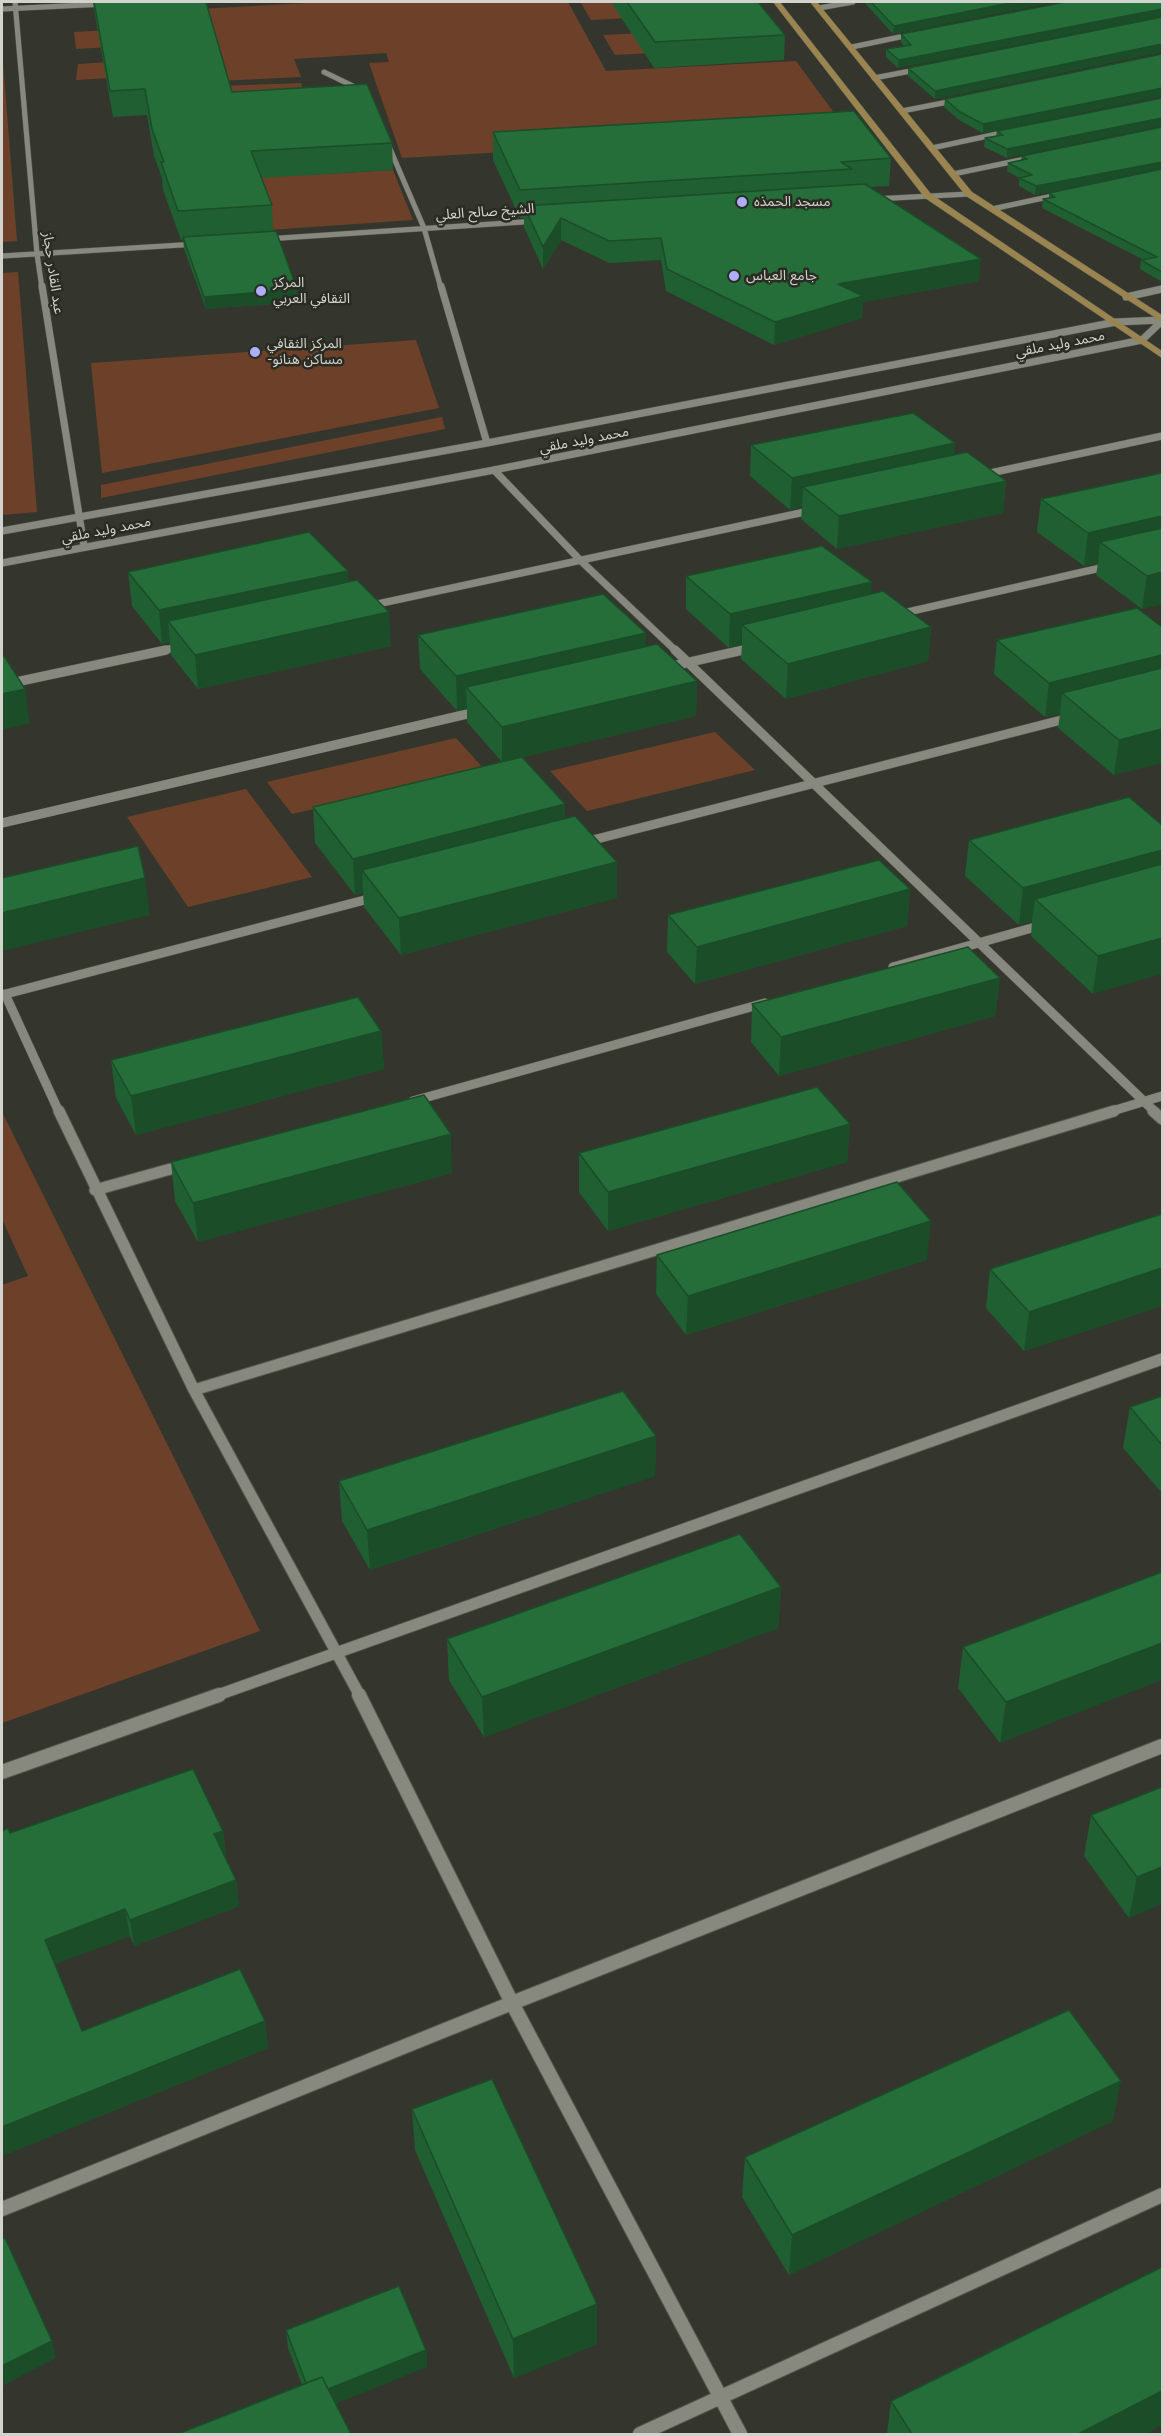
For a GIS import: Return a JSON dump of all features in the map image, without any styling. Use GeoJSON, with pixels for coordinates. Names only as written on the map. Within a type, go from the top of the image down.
{"type":"FeatureCollection","features":[{"type":"Feature","properties":{"kind":"main road"},"geometry":{"type":"LineString","coordinates":[[777,2],[928,196],[1162,355]]}},
{"type":"Feature","properties":{"kind":"main road"},"geometry":{"type":"LineString","coordinates":[[817,5],[969,194],[1162,320]]}},
{"type":"Feature","properties":{"kind":"street"},"geometry":{"type":"LineString","coordinates":[[817,5],[853,2]]}},
{"type":"Feature","properties":{"kind":"street"},"geometry":{"type":"LineString","coordinates":[[2,9],[15,5],[114,3]]}},
{"type":"Feature","properties":{"kind":"street","name":"عبد القادر حجاز"},"geometry":{"type":"LineString","coordinates":[[15,5],[37,254],[84,546]]}},
{"type":"Feature","properties":{"kind":"street"},"geometry":{"type":"LineString","coordinates":[[852,47],[922,33]]}},
{"type":"Feature","properties":{"kind":"street"},"geometry":{"type":"LineString","coordinates":[[874,78],[932,67]]}},
{"type":"Feature","properties":{"kind":"street"},"geometry":{"type":"LineString","coordinates":[[324,72],[366,92]]}},
{"type":"Feature","properties":{"kind":"street"},"geometry":{"type":"LineString","coordinates":[[902,111],[967,99]]}},
{"type":"Feature","properties":{"kind":"street"},"geometry":{"type":"LineString","coordinates":[[932,148],[1024,129]]}},
{"type":"Feature","properties":{"kind":"street"},"geometry":{"type":"LineString","coordinates":[[384,134],[424,228],[487,443]]}},
{"type":"Feature","properties":{"kind":"street"},"geometry":{"type":"LineString","coordinates":[[953,174],[1046,154]]}},
{"type":"Feature","properties":{"kind":"street"},"geometry":{"type":"LineString","coordinates":[[992,209],[1071,192]]}},
{"type":"Feature","properties":{"kind":"street"},"geometry":{"type":"LineString","coordinates":[[869,200],[969,194]]}},
{"type":"Feature","properties":{"kind":"street","name":"الشيخ صالح العلي"},"geometry":{"type":"LineString","coordinates":[[260,239],[542,221]]}},
{"type":"Feature","properties":{"kind":"street"},"geometry":{"type":"LineString","coordinates":[[2,256],[201,243]]}},
{"type":"Feature","properties":{"kind":"street"},"geometry":{"type":"LineString","coordinates":[[1126,297],[1162,289]]}},
{"type":"Feature","properties":{"kind":"street"},"geometry":{"type":"LineString","coordinates":[[1142,340],[1162,320]]}},
{"type":"Feature","properties":{"kind":"street","name":"محمد وليد ملقي"},"geometry":{"type":"LineString","coordinates":[[2,531],[487,443],[1116,322],[1162,320]]}},
{"type":"Feature","properties":{"kind":"street","name":"محمد وليد ملقي"},"geometry":{"type":"LineString","coordinates":[[2,563],[494,470],[1142,340]]}},
{"type":"Feature","properties":{"kind":"street"},"geometry":{"type":"LineString","coordinates":[[976,476],[1162,436]]}},
{"type":"Feature","properties":{"kind":"street"},"geometry":{"type":"LineString","coordinates":[[494,470],[580,560],[815,782],[977,943],[1162,1119]]}},
{"type":"Feature","properties":{"kind":"street"},"geometry":{"type":"LineString","coordinates":[[360,607],[825,508]]}},
{"type":"Feature","properties":{"kind":"street"},"geometry":{"type":"LineString","coordinates":[[885,617],[1116,564]]}},
{"type":"Feature","properties":{"kind":"street"},"geometry":{"type":"LineString","coordinates":[[654,670],[770,644]]}},
{"type":"Feature","properties":{"kind":"street"},"geometry":{"type":"LineString","coordinates":[[2,685],[187,645]]}},
{"type":"Feature","properties":{"kind":"street"},"geometry":{"type":"LineString","coordinates":[[2,823],[491,709]]}},
{"type":"Feature","properties":{"kind":"street"},"geometry":{"type":"LineString","coordinates":[[572,845],[1082,715]]}},
{"type":"Feature","properties":{"kind":"street"},"geometry":{"type":"LineString","coordinates":[[387,894],[3,994],[95,1190],[194,1390],[338,1652],[512,2003],[740,2434]]}},
{"type":"Feature","properties":{"kind":"street"},"geometry":{"type":"LineString","coordinates":[[885,969],[1053,922]]}},
{"type":"Feature","properties":{"kind":"street"},"geometry":{"type":"LineString","coordinates":[[405,1103],[771,1001]]}},
{"type":"Feature","properties":{"kind":"street"},"geometry":{"type":"LineString","coordinates":[[194,1390],[1162,1096]]}},
{"type":"Feature","properties":{"kind":"street"},"geometry":{"type":"LineString","coordinates":[[95,1190],[198,1161]]}},
{"type":"Feature","properties":{"kind":"street"},"geometry":{"type":"LineString","coordinates":[[2,1772],[1162,1359]]}},
{"type":"Feature","properties":{"kind":"street"},"geometry":{"type":"LineString","coordinates":[[2,2209],[512,2003],[1162,1746]]}},
{"type":"Feature","properties":{"kind":"street"},"geometry":{"type":"LineString","coordinates":[[640,2434],[1162,2195]]}},
{"type":"Feature","properties":{"kind":"shaded area"},"geometry":{"type":"Polygon","coordinates":[[[324,2],[568,2],[606,71],[796,61],[848,132],[402,158],[369,63],[389,62],[386,53],[294,59],[301,77],[217,81],[144,76],[76,80],[78,64],[189,57],[211,41],[76,49],[74,32],[185,26],[200,9],[324,2]]]}},
{"type":"Feature","properties":{"kind":"shaded area"},"geometry":{"type":"Polygon","coordinates":[[[747,2],[755,11],[591,20],[581,3],[747,2]]]}},
{"type":"Feature","properties":{"kind":"shaded area"},"geometry":{"type":"Polygon","coordinates":[[[766,27],[780,46],[615,55],[603,35],[766,27]]]}},
{"type":"Feature","properties":{"kind":"shaded area"},"geometry":{"type":"Polygon","coordinates":[[[2,49],[17,241],[2,242],[2,49]]]}},
{"type":"Feature","properties":{"kind":"shaded area"},"geometry":{"type":"Polygon","coordinates":[[[301,83],[303,90],[222,95],[219,86],[301,83]]]}},
{"type":"Feature","properties":{"kind":"shaded area"},"geometry":{"type":"Polygon","coordinates":[[[249,152],[307,175],[393,170],[413,220],[269,230],[249,152]]]}},
{"type":"Feature","properties":{"kind":"shaded area"},"geometry":{"type":"Polygon","coordinates":[[[18,272],[37,512],[2,515],[2,273],[18,272]]]}},
{"type":"Feature","properties":{"kind":"shaded area"},"geometry":{"type":"Polygon","coordinates":[[[416,340],[439,408],[102,473],[91,363],[416,340]]]}},
{"type":"Feature","properties":{"kind":"shaded area"},"geometry":{"type":"Polygon","coordinates":[[[442,417],[445,429],[101,498],[101,485],[442,417]]]}},
{"type":"Feature","properties":{"kind":"shaded area"},"geometry":{"type":"Polygon","coordinates":[[[715,732],[755,770],[587,811],[550,771],[715,732]]]}},
{"type":"Feature","properties":{"kind":"shaded area"},"geometry":{"type":"Polygon","coordinates":[[[456,738],[484,769],[292,814],[267,782],[456,738]]]}},
{"type":"Feature","properties":{"kind":"shaded area"},"geometry":{"type":"Polygon","coordinates":[[[246,789],[312,877],[188,907],[127,817],[246,789]]]}},
{"type":"Feature","properties":{"kind":"shaded area"},"geometry":{"type":"Polygon","coordinates":[[[2,1112],[260,1631],[2,1723],[2,1285],[28,1276],[2,1219],[2,1112]]]}},
{"type":"Feature","properties":{"kind":"building"},"geometry":{"type":"Polygon","coordinates":[[[94,2],[206,2],[232,92],[367,84],[392,143],[251,151],[272,205],[178,211],[152,129],[145,89],[110,91],[94,2]]]}},
{"type":"Feature","properties":{"kind":"building"},"geometry":{"type":"Polygon","coordinates":[[[627,2],[758,2],[785,35],[655,42],[627,2]]]}},
{"type":"Feature","properties":{"kind":"building"},"geometry":{"type":"Polygon","coordinates":[[[871,2],[1015,2],[894,26],[871,2]]]}},
{"type":"Feature","properties":{"kind":"building"},"geometry":{"type":"Polygon","coordinates":[[[1065,2],[1162,2],[1162,9],[899,60],[886,49],[911,45],[901,34],[1065,2]]]}},
{"type":"Feature","properties":{"kind":"building"},"geometry":{"type":"Polygon","coordinates":[[[1162,17],[1162,44],[935,91],[908,68],[1162,17]]]}},
{"type":"Feature","properties":{"kind":"building"},"geometry":{"type":"Polygon","coordinates":[[[1162,54],[1162,88],[983,124],[960,112],[945,99],[1162,54]]]}},
{"type":"Feature","properties":{"kind":"building"},"geometry":{"type":"Polygon","coordinates":[[[1162,98],[1162,118],[1007,149],[985,138],[1003,135],[997,131],[1162,98]]]}},
{"type":"Feature","properties":{"kind":"building"},"geometry":{"type":"Polygon","coordinates":[[[854,111],[891,158],[841,162],[852,169],[520,190],[493,132],[854,111]]]}},
{"type":"Feature","properties":{"kind":"building"},"geometry":{"type":"Polygon","coordinates":[[[1162,127],[1162,162],[1036,186],[1019,178],[1032,175],[1008,163],[1027,159],[1022,156],[1162,127]]]}},
{"type":"Feature","properties":{"kind":"building"},"geometry":{"type":"Polygon","coordinates":[[[1162,169],[1162,272],[1141,260],[1157,257],[1043,199],[1055,197],[1049,193],[1162,169]]]}},
{"type":"Feature","properties":{"kind":"building"},"geometry":{"type":"Polygon","coordinates":[[[865,184],[981,259],[838,284],[863,296],[775,322],[667,269],[661,238],[609,241],[561,218],[543,247],[524,206],[865,184]]]}},
{"type":"Feature","properties":{"kind":"building"},"geometry":{"type":"Polygon","coordinates":[[[276,231],[297,289],[204,297],[183,237],[276,231]]]}},
{"type":"Feature","properties":{"kind":"building"},"geometry":{"type":"Polygon","coordinates":[[[913,413],[955,443],[792,478],[751,445],[913,413]]]}},
{"type":"Feature","properties":{"kind":"building"},"geometry":{"type":"Polygon","coordinates":[[[967,452],[1006,481],[839,516],[803,487],[967,452]]]}},
{"type":"Feature","properties":{"kind":"building"},"geometry":{"type":"Polygon","coordinates":[[[1162,473],[1162,516],[1088,533],[1041,499],[1162,473]]]}},
{"type":"Feature","properties":{"kind":"building"},"geometry":{"type":"Polygon","coordinates":[[[1162,528],[1162,572],[1147,576],[1100,542],[1162,528]]]}},
{"type":"Feature","properties":{"kind":"building"},"geometry":{"type":"Polygon","coordinates":[[[309,532],[348,571],[159,610],[128,572],[309,532]]]}},
{"type":"Feature","properties":{"kind":"building"},"geometry":{"type":"Polygon","coordinates":[[[822,546],[872,582],[730,614],[686,576],[822,546]]]}},
{"type":"Feature","properties":{"kind":"building"},"geometry":{"type":"Polygon","coordinates":[[[357,580],[389,612],[195,655],[168,621],[357,580]]]}},
{"type":"Feature","properties":{"kind":"building"},"geometry":{"type":"Polygon","coordinates":[[[883,591],[931,627],[788,664],[742,625],[883,591]]]}},
{"type":"Feature","properties":{"kind":"building"},"geometry":{"type":"Polygon","coordinates":[[[603,594],[646,633],[456,676],[418,635],[603,594]]]}},
{"type":"Feature","properties":{"kind":"building"},"geometry":{"type":"Polygon","coordinates":[[[1137,608],[1162,627],[1162,655],[1049,683],[997,640],[1137,608]]]}},
{"type":"Feature","properties":{"kind":"building"},"geometry":{"type":"Polygon","coordinates":[[[657,644],[697,681],[502,727],[466,687],[657,644]]]}},
{"type":"Feature","properties":{"kind":"building"},"geometry":{"type":"Polygon","coordinates":[[[2,656],[4,656],[25,689],[2,694],[2,656]]]}},
{"type":"Feature","properties":{"kind":"building"},"geometry":{"type":"Polygon","coordinates":[[[1162,668],[1162,729],[1119,740],[1062,693],[1162,668]]]}},
{"type":"Feature","properties":{"kind":"building"},"geometry":{"type":"Polygon","coordinates":[[[522,757],[565,804],[353,859],[313,807],[522,757]]]}},
{"type":"Feature","properties":{"kind":"building"},"geometry":{"type":"Polygon","coordinates":[[[1129,797],[1162,825],[1162,850],[1023,888],[969,840],[1129,797]]]}},
{"type":"Feature","properties":{"kind":"building"},"geometry":{"type":"Polygon","coordinates":[[[575,816],[617,862],[399,918],[362,870],[575,816]]]}},
{"type":"Feature","properties":{"kind":"building"},"geometry":{"type":"Polygon","coordinates":[[[138,846],[145,878],[2,913],[2,878],[138,846]]]}},
{"type":"Feature","properties":{"kind":"building"},"geometry":{"type":"Polygon","coordinates":[[[879,860],[910,889],[697,947],[668,915],[879,860]]]}},
{"type":"Feature","properties":{"kind":"building"},"geometry":{"type":"Polygon","coordinates":[[[1162,864],[1162,938],[1098,956],[1035,899],[1162,864]]]}},
{"type":"Feature","properties":{"kind":"building"},"geometry":{"type":"Polygon","coordinates":[[[968,947],[1000,978],[781,1037],[752,1004],[968,947]]]}},
{"type":"Feature","properties":{"kind":"building"},"geometry":{"type":"Polygon","coordinates":[[[358,997],[381,1031],[131,1096],[111,1060],[358,997]]]}},
{"type":"Feature","properties":{"kind":"building"},"geometry":{"type":"Polygon","coordinates":[[[817,1087],[850,1124],[608,1192],[579,1153],[817,1087]]]}},
{"type":"Feature","properties":{"kind":"building"},"geometry":{"type":"Polygon","coordinates":[[[424,1095],[451,1134],[193,1203],[171,1162],[424,1095]]]}},
{"type":"Feature","properties":{"kind":"building"},"geometry":{"type":"Polygon","coordinates":[[[897,1182],[931,1221],[688,1296],[657,1255],[897,1182]]]}},
{"type":"Feature","properties":{"kind":"building"},"geometry":{"type":"Polygon","coordinates":[[[1162,1214],[1162,1268],[1029,1312],[990,1269],[1162,1214]]]}},
{"type":"Feature","properties":{"kind":"building"},"geometry":{"type":"Polygon","coordinates":[[[623,1391],[656,1436],[367,1530],[339,1481],[623,1391]]]}},
{"type":"Feature","properties":{"kind":"building"},"geometry":{"type":"Polygon","coordinates":[[[1162,1396],[1162,1445],[1130,1407],[1162,1396]]]}},
{"type":"Feature","properties":{"kind":"building"},"geometry":{"type":"Polygon","coordinates":[[[740,1534],[781,1587],[482,1697],[447,1639],[740,1534]]]}},
{"type":"Feature","properties":{"kind":"building"},"geometry":{"type":"Polygon","coordinates":[[[1162,1572],[1162,1643],[1006,1702],[963,1647],[1162,1572]]]}},
{"type":"Feature","properties":{"kind":"building"},"geometry":{"type":"Polygon","coordinates":[[[193,1769],[223,1831],[214,1834],[236,1880],[130,1920],[125,1909],[45,1940],[82,2031],[240,1969],[265,2021],[2,2127],[2,1831],[8,1828],[10,1833],[193,1769]]]}},
{"type":"Feature","properties":{"kind":"building"},"geometry":{"type":"Polygon","coordinates":[[[1162,1787],[1162,1867],[1137,1877],[1091,1815],[1162,1787]]]}},
{"type":"Feature","properties":{"kind":"building"},"geometry":{"type":"Polygon","coordinates":[[[1069,2010],[1121,2081],[792,2235],[745,2157],[1069,2010]]]}},
{"type":"Feature","properties":{"kind":"building"},"geometry":{"type":"Polygon","coordinates":[[[492,2079],[597,2304],[513,2339],[412,2109],[492,2079]]]}},
{"type":"Feature","properties":{"kind":"building"},"geometry":{"type":"Polygon","coordinates":[[[5,2238],[52,2341],[2,2366],[2,2239],[5,2238]]]}},
{"type":"Feature","properties":{"kind":"building"},"geometry":{"type":"Polygon","coordinates":[[[1162,2267],[1162,2391],[1078,2434],[912,2434],[891,2401],[1162,2267]]]}},
{"type":"Feature","properties":{"kind":"building"},"geometry":{"type":"Polygon","coordinates":[[[399,2286],[426,2350],[328,2389],[322,2377],[306,2383],[286,2330],[399,2286]]]}},
{"type":"Feature","properties":{"kind":"building"},"geometry":{"type":"Polygon","coordinates":[[[322,2377],[351,2434],[178,2434],[322,2377]]]}},
{"type":"Feature","properties":{"kind":"place","name":"مسجد الحمذه"},"geometry":{"type":"Point","coordinates":[742,202]}},
{"type":"Feature","properties":{"kind":"place","name":"جامع العباس"},"geometry":{"type":"Point","coordinates":[734,276]}},
{"type":"Feature","properties":{"kind":"place","name":"المركز الثقافي العربي"},"geometry":{"type":"Point","coordinates":[261,291]}},
{"type":"Feature","properties":{"kind":"place","name":"المركز الثقافي -مساكن هنانو"},"geometry":{"type":"Point","coordinates":[255,352]}}]}
